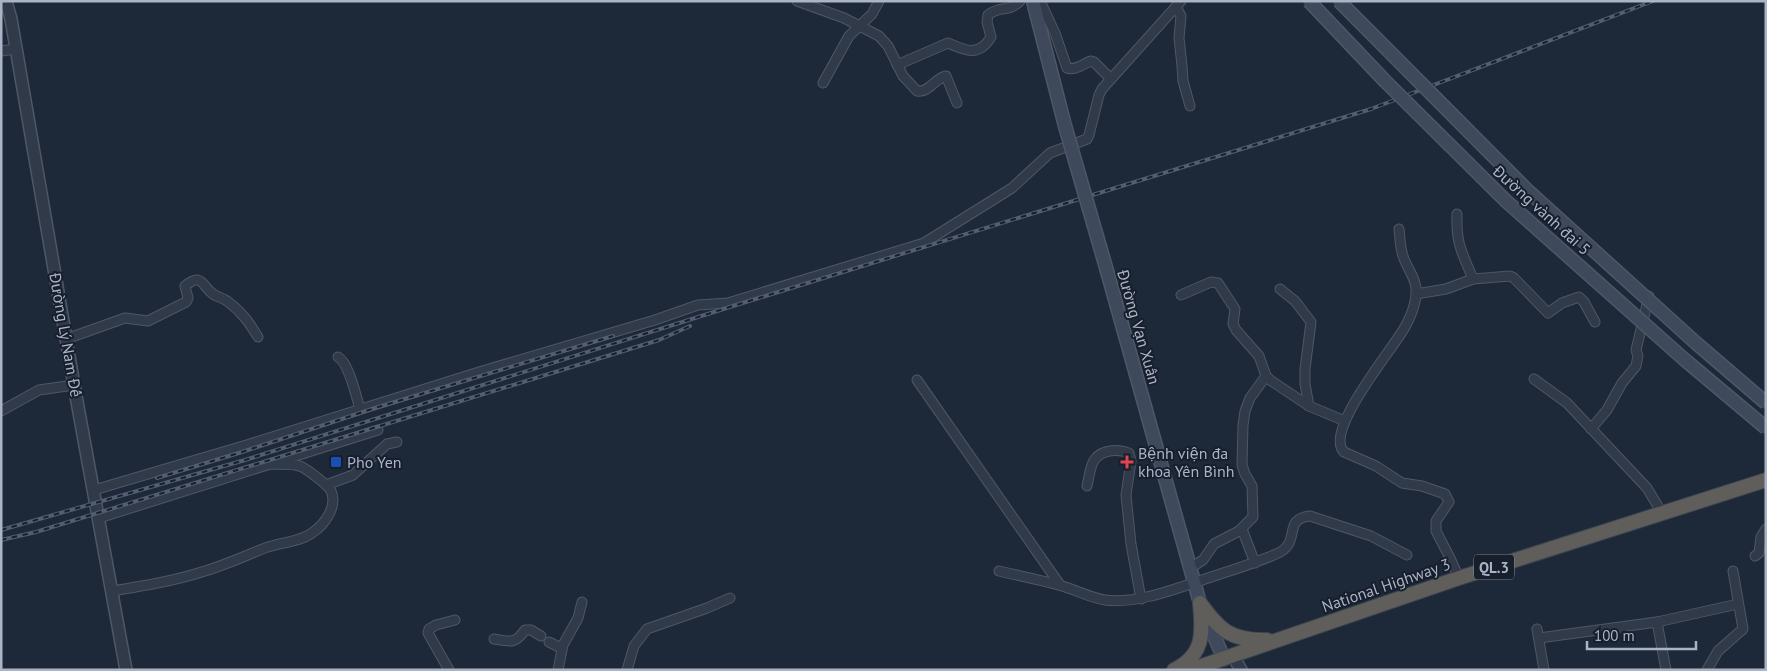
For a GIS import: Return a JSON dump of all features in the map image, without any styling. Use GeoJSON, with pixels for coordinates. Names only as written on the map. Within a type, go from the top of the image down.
{"type":"FeatureCollection","features":[{"type":"Feature","properties":{"kind":"highway","name":"National Highway 3"},"geometry":{"type":"LineString","coordinates":[[1190,670],[1222,662],[1459,578],[1766,480]]}},
{"type":"Feature","properties":{"kind":"highway"},"geometry":{"type":"LineString","coordinates":[[1200,603],[1216,625],[1230,634],[1245,640],[1280,640]]}},
{"type":"Feature","properties":{"kind":"highway"},"geometry":{"type":"LineString","coordinates":[[1174,670],[1188,661],[1198,648],[1202,630],[1200,603]]}},
{"type":"Feature","properties":{"kind":"main road","name":"Đường Vạn Xuân"},"geometry":{"type":"LineString","coordinates":[[1032,1],[1065,126],[1194,583],[1222,662]]}},
{"type":"Feature","properties":{"kind":"main road","name":"Đường vành đai 5"},"geometry":{"type":"LineString","coordinates":[[1308,1],[1506,202],[1685,360],[1766,428]]}},
{"type":"Feature","properties":{"kind":"main road","name":"Đường vành đai 5"},"geometry":{"type":"LineString","coordinates":[[1339,1],[1527,190],[1696,343],[1766,403]]}},
{"type":"Feature","properties":{"kind":"street","name":"Đường Lý Nam Đế"},"geometry":{"type":"LineString","coordinates":[[6,1],[11,19],[74,385],[126,670]]}},
{"type":"Feature","properties":{"kind":"street"},"geometry":{"type":"LineString","coordinates":[[797,1],[844,18],[884,40],[904,76],[918,92],[924,91],[946,76],[958,103]]}},
{"type":"Feature","properties":{"kind":"street"},"geometry":{"type":"LineString","coordinates":[[824,83],[849,36],[872,14],[879,1]]}},
{"type":"Feature","properties":{"kind":"street"},"geometry":{"type":"LineString","coordinates":[[897,65],[948,43],[972,52],[977,50],[989,41],[991,37],[987,22],[988,15],[998,9],[1013,7],[1020,1]]}},
{"type":"Feature","properties":{"kind":"street"},"geometry":{"type":"LineString","coordinates":[[1040,1],[1067,68],[1070,70],[1090,61],[1094,62],[1111,78]]}},
{"type":"Feature","properties":{"kind":"street"},"geometry":{"type":"LineString","coordinates":[[94,490],[655,320],[698,305],[728,303],[924,243],[1012,188],[1050,153],[1087,139],[1099,95],[1111,78],[1178,4]]}},
{"type":"Feature","properties":{"kind":"street"},"geometry":{"type":"LineString","coordinates":[[1178,4],[1181,16],[1179,38],[1183,81],[1190,106]]}},
{"type":"Feature","properties":{"kind":"street"},"geometry":{"type":"LineString","coordinates":[[1,51],[16,49]]}},
{"type":"Feature","properties":{"kind":"street"},"geometry":{"type":"LineString","coordinates":[[1456,214],[1457,240],[1473,279]]}},
{"type":"Feature","properties":{"kind":"street"},"geometry":{"type":"LineString","coordinates":[[1399,229],[1402,254],[1417,286],[1414,306],[1405,327],[1355,400],[1345,421],[1339,443],[1340,448],[1344,452],[1376,466],[1402,483],[1438,490],[1445,494],[1448,498],[1448,505],[1436,521],[1436,531],[1459,578]]}},
{"type":"Feature","properties":{"kind":"street"},"geometry":{"type":"LineString","coordinates":[[1416,294],[1446,289],[1473,279],[1506,276],[1514,278],[1548,313],[1562,303],[1579,297],[1584,302],[1595,322]]}},
{"type":"Feature","properties":{"kind":"street"},"geometry":{"type":"LineString","coordinates":[[66,339],[125,318],[148,320],[184,304],[188,298],[185,286],[199,280],[204,282],[213,294],[225,300],[244,316],[258,336]]}},
{"type":"Feature","properties":{"kind":"street"},"geometry":{"type":"LineString","coordinates":[[1181,295],[1212,282],[1218,283],[1236,309],[1233,324],[1236,330],[1259,356],[1266,376],[1310,406],[1345,421]]}},
{"type":"Feature","properties":{"kind":"street"},"geometry":{"type":"LineString","coordinates":[[1280,290],[1294,301],[1311,322],[1305,369],[1305,384],[1310,406]]}},
{"type":"Feature","properties":{"kind":"street"},"geometry":{"type":"LineString","coordinates":[[1591,429],[1607,410],[1622,383],[1636,366],[1638,356],[1636,350],[1650,294]]}},
{"type":"Feature","properties":{"kind":"street"},"geometry":{"type":"LineString","coordinates":[[338,357],[343,361],[360,409]]}},
{"type":"Feature","properties":{"kind":"street"},"geometry":{"type":"LineString","coordinates":[[1190,568],[1203,560],[1214,544],[1242,529],[1254,517],[1252,486],[1242,465],[1245,410],[1250,398],[1266,376]]}},
{"type":"Feature","properties":{"kind":"street"},"geometry":{"type":"LineString","coordinates":[[1534,379],[1567,403],[1647,488],[1662,513]]}},
{"type":"Feature","properties":{"kind":"street"},"geometry":{"type":"LineString","coordinates":[[917,380],[1060,585]]}},
{"type":"Feature","properties":{"kind":"street"},"geometry":{"type":"LineString","coordinates":[[1,411],[40,390],[74,385]]}},
{"type":"Feature","properties":{"kind":"street"},"geometry":{"type":"LineString","coordinates":[[99,518],[378,430]]}},
{"type":"Feature","properties":{"kind":"street"},"geometry":{"type":"LineString","coordinates":[[326,485],[353,475],[387,444],[397,442]]}},
{"type":"Feature","properties":{"kind":"street"},"geometry":{"type":"LineString","coordinates":[[1087,486],[1095,459],[1102,454],[1114,450],[1129,452],[1131,461],[1126,495],[1131,544],[1141,599]]}},
{"type":"Feature","properties":{"kind":"street"},"geometry":{"type":"LineString","coordinates":[[112,591],[154,584],[204,572],[266,548],[302,538],[312,533],[322,524],[330,512],[333,496],[330,489],[302,467],[269,464]]}},
{"type":"Feature","properties":{"kind":"street"},"geometry":{"type":"LineString","coordinates":[[999,571],[1060,585],[1105,600],[1141,599],[1255,563],[1287,548],[1297,519],[1310,516],[1371,536],[1407,554]]}},
{"type":"Feature","properties":{"kind":"street"},"geometry":{"type":"LineString","coordinates":[[1242,529],[1255,563]]}},
{"type":"Feature","properties":{"kind":"street"},"geometry":{"type":"LineString","coordinates":[[1755,556],[1759,553],[1761,537],[1766,529]]}},
{"type":"Feature","properties":{"kind":"street"},"geometry":{"type":"LineString","coordinates":[[1707,670],[1718,651],[1743,629],[1733,572]]}},
{"type":"Feature","properties":{"kind":"street"},"geometry":{"type":"LineString","coordinates":[[627,670],[634,646],[647,629],[708,608],[730,598]]}},
{"type":"Feature","properties":{"kind":"street"},"geometry":{"type":"LineString","coordinates":[[558,670],[562,648],[578,618],[582,602]]}},
{"type":"Feature","properties":{"kind":"street"},"geometry":{"type":"LineString","coordinates":[[1544,670],[1538,634],[1656,622],[1738,604]]}},
{"type":"Feature","properties":{"kind":"street"},"geometry":{"type":"LineString","coordinates":[[449,670],[428,633],[436,625],[455,620]]}},
{"type":"Feature","properties":{"kind":"street"},"geometry":{"type":"LineString","coordinates":[[1656,622],[1666,669],[1662,670]]}},
{"type":"Feature","properties":{"kind":"street"},"geometry":{"type":"LineString","coordinates":[[494,639],[510,642],[518,640],[526,630],[531,630],[562,648]]}},
{"type":"Feature","properties":{"kind":"street","name":"Đường Vạn Xuân"},"geometry":{"type":"LineString","coordinates":[[1222,662],[1241,670]]}},
{"type":"Feature","properties":{"kind":"railway"},"geometry":{"type":"LineString","coordinates":[[1,530],[245,460],[733,306],[1371,109],[1653,1]]}},
{"type":"Feature","properties":{"kind":"railway"},"geometry":{"type":"LineString","coordinates":[[1,540],[36,532],[659,340],[690,326]]}},
{"type":"Feature","properties":{"kind":"railway"},"geometry":{"type":"LineString","coordinates":[[157,478],[375,408],[613,336]]}},
{"type":"Feature","properties":{"kind":"place","name":"Pho Yen"},"geometry":{"type":"Point","coordinates":[336,462]}},
{"type":"Feature","properties":{"kind":"place","name":"Bệnh viện đa khoa Yên Bình"},"geometry":{"type":"Point","coordinates":[1127,462]}}]}
